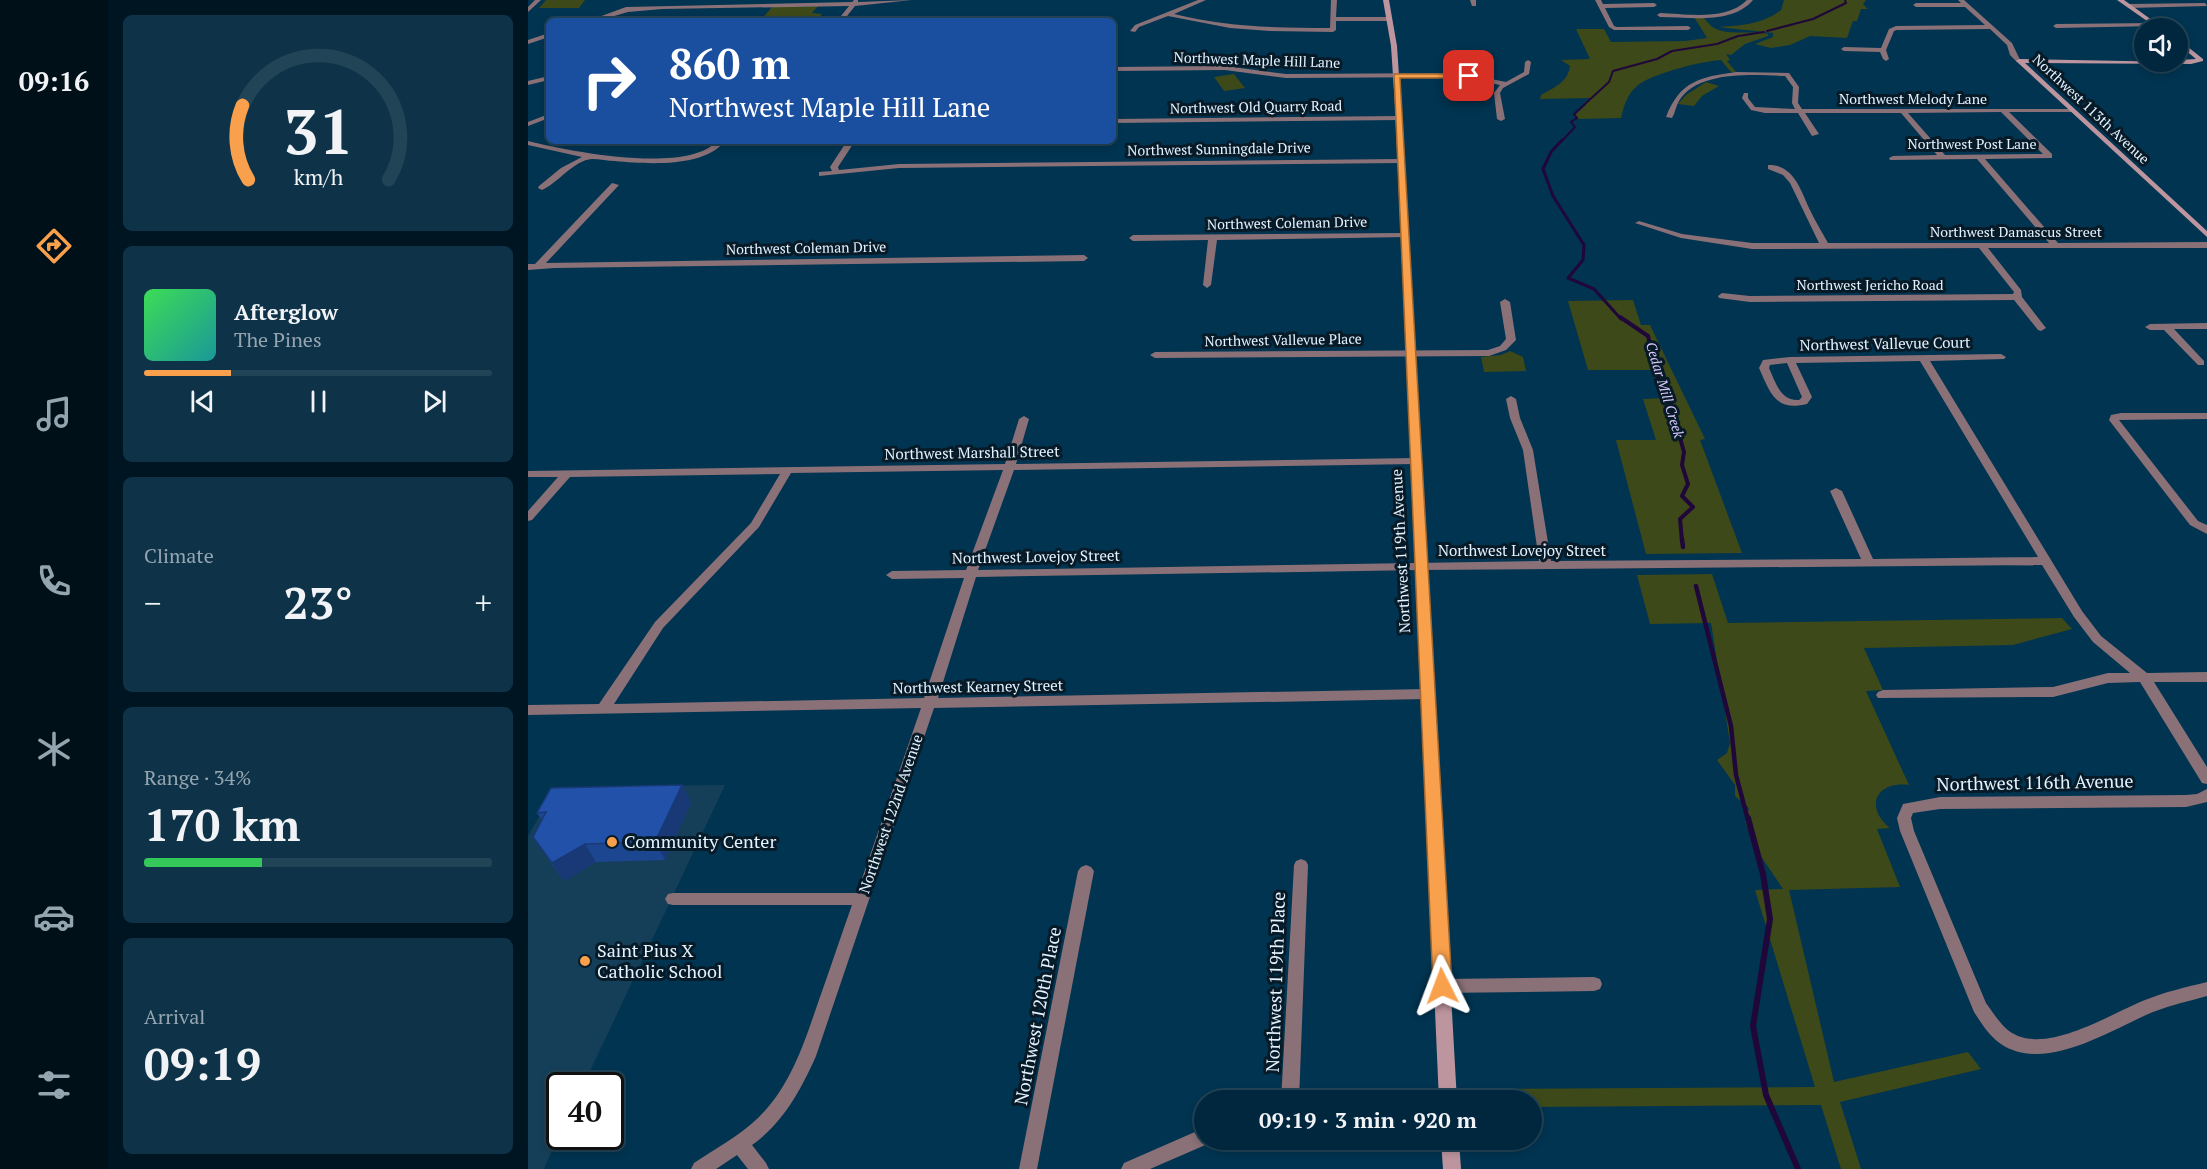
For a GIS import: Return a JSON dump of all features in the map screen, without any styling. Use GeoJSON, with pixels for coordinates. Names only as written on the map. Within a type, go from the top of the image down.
{"type":"FeatureCollection","features":[{"type":"Feature","properties":{"kind":"street"},"geometry":{"type":"LineString","coordinates":[[528,10],[538,0]]}},
{"type":"Feature","properties":{"kind":"street"},"geometry":{"type":"LineString","coordinates":[[601,18],[627,10],[662,7],[909,0]]}},
{"type":"Feature","properties":{"kind":"street"},"geometry":{"type":"LineString","coordinates":[[1133,31],[1137,26],[1203,0]]}},
{"type":"Feature","properties":{"kind":"street"},"geometry":{"type":"LineString","coordinates":[[1168,14],[1203,24],[1246,30],[1333,30],[1334,0]]}},
{"type":"Feature","properties":{"kind":"street","name":"Northwest 119th Avenue"},"geometry":{"type":"LineString","coordinates":[[1386,0],[1396,76],[1401,160],[1447,1090]]}},
{"type":"Feature","properties":{"kind":"street"},"geometry":{"type":"LineString","coordinates":[[1660,15],[1724,14],[1744,7],[1750,0]]}},
{"type":"Feature","properties":{"kind":"street"},"geometry":{"type":"LineString","coordinates":[[2120,0],[2145,18]]}},
{"type":"Feature","properties":{"kind":"street"},"geometry":{"type":"LineString","coordinates":[[842,18],[855,2]]}},
{"type":"Feature","properties":{"kind":"street"},"geometry":{"type":"LineString","coordinates":[[1916,5],[1964,2]]}},
{"type":"Feature","properties":{"kind":"street","name":"Northwest 113th Avenue"},"geometry":{"type":"LineString","coordinates":[[1964,2],[2010,44],[2013,55],[2019,61],[2207,235]]}},
{"type":"Feature","properties":{"kind":"street"},"geometry":{"type":"LineString","coordinates":[[1667,28],[1652,3],[1599,3],[1612,27],[1616,29],[1688,28]]}},
{"type":"Feature","properties":{"kind":"street"},"geometry":{"type":"LineString","coordinates":[[2128,6],[2205,5]]}},
{"type":"Feature","properties":{"kind":"street"},"geometry":{"type":"LineString","coordinates":[[1333,19],[1389,19]]}},
{"type":"Feature","properties":{"kind":"street"},"geometry":{"type":"LineString","coordinates":[[2056,26],[2134,27]]}},
{"type":"Feature","properties":{"kind":"street"},"geometry":{"type":"LineString","coordinates":[[1886,59],[1883,50],[1891,30],[1899,27],[1991,27]]}},
{"type":"Feature","properties":{"kind":"street"},"geometry":{"type":"LineString","coordinates":[[528,42],[546,36]]}},
{"type":"Feature","properties":{"kind":"street"},"geometry":{"type":"LineString","coordinates":[[2188,48],[2204,61]]}},
{"type":"Feature","properties":{"kind":"street"},"geometry":{"type":"LineString","coordinates":[[1844,49],[1883,50]]}},
{"type":"Feature","properties":{"kind":"street"},"geometry":{"type":"LineString","coordinates":[[2019,61],[2204,61]]}},
{"type":"Feature","properties":{"kind":"street"},"geometry":{"type":"LineString","coordinates":[[1501,119],[1496,96],[1501,87],[1527,73],[1528,62]]}},
{"type":"Feature","properties":{"kind":"street","name":"Northwest Maple Hill Lane"},"geometry":{"type":"LineString","coordinates":[[1116,69],[1225,68],[1286,76],[1461,75],[1507,84]]}},
{"type":"Feature","properties":{"kind":"street"},"geometry":{"type":"LineString","coordinates":[[1670,117],[1677,98],[1692,86],[1708,79],[1736,74],[1788,74],[1795,85],[1794,101],[1815,134]]}},
{"type":"Feature","properties":{"kind":"street"},"geometry":{"type":"LineString","coordinates":[[528,83],[546,79]]}},
{"type":"Feature","properties":{"kind":"street"},"geometry":{"type":"LineString","coordinates":[[1746,94],[1745,98],[1755,110]]}},
{"type":"Feature","properties":{"kind":"street","name":"Northwest Melody Lane"},"geometry":{"type":"LineString","coordinates":[[1744,115],[1755,110],[1904,112],[2072,110]]}},
{"type":"Feature","properties":{"kind":"street","name":"Northwest Post Lane"},"geometry":{"type":"LineString","coordinates":[[1893,158],[2042,158],[2049,156],[2004,111]]}},
{"type":"Feature","properties":{"kind":"street"},"geometry":{"type":"LineString","coordinates":[[1904,112],[1943,157]]}},
{"type":"Feature","properties":{"kind":"street"},"geometry":{"type":"LineString","coordinates":[[528,124],[546,117]]}},
{"type":"Feature","properties":{"kind":"street","name":"Northwest Old Quarry Road"},"geometry":{"type":"LineString","coordinates":[[1116,121],[1398,118]]}},
{"type":"Feature","properties":{"kind":"street"},"geometry":{"type":"LineString","coordinates":[[528,142],[590,156],[662,161],[703,155],[718,144]]}},
{"type":"Feature","properties":{"kind":"street"},"geometry":{"type":"LineString","coordinates":[[836,172],[834,167],[849,144]]}},
{"type":"Feature","properties":{"kind":"street"},"geometry":{"type":"LineString","coordinates":[[528,150],[538,146]]}},
{"type":"Feature","properties":{"kind":"street"},"geometry":{"type":"LineString","coordinates":[[542,188],[564,170],[590,156]]}},
{"type":"Feature","properties":{"kind":"street"},"geometry":{"type":"LineString","coordinates":[[1979,157],[2055,245]]}},
{"type":"Feature","properties":{"kind":"street","name":"Northwest Sunningdale Drive"},"geometry":{"type":"LineString","coordinates":[[822,174],[899,166],[1401,160]]}},
{"type":"Feature","properties":{"kind":"street"},"geometry":{"type":"LineString","coordinates":[[1771,166],[1783,171],[1793,180],[1800,193],[1803,206],[1825,246]]}},
{"type":"Feature","properties":{"kind":"street"},"geometry":{"type":"LineString","coordinates":[[539,265],[615,185]]}},
{"type":"Feature","properties":{"kind":"street","name":"Northwest Damascus Street"},"geometry":{"type":"LineString","coordinates":[[1639,223],[1681,236],[1736,245],[2207,245]]}},
{"type":"Feature","properties":{"kind":"street","name":"Northwest Coleman Drive"},"geometry":{"type":"LineString","coordinates":[[1133,238],[1404,235]]}},
{"type":"Feature","properties":{"kind":"street"},"geometry":{"type":"LineString","coordinates":[[1207,285],[1213,237]]}},
{"type":"Feature","properties":{"kind":"street"},"geometry":{"type":"LineString","coordinates":[[1981,245],[2018,292],[2017,297],[2041,328]]}},
{"type":"Feature","properties":{"kind":"street","name":"Northwest Coleman Drive"},"geometry":{"type":"LineString","coordinates":[[528,267],[539,265],[1084,258]]}},
{"type":"Feature","properties":{"kind":"street","name":"Northwest Jericho Road"},"geometry":{"type":"LineString","coordinates":[[1722,296],[1750,299],[2017,297]]}},
{"type":"Feature","properties":{"kind":"street","name":"Northwest Vallevue Place"},"geometry":{"type":"LineString","coordinates":[[1155,355],[1482,353],[1503,348],[1511,340],[1504,302]]}},
{"type":"Feature","properties":{"kind":"street"},"geometry":{"type":"LineString","coordinates":[[2150,327],[2207,326]]}},
{"type":"Feature","properties":{"kind":"street"},"geometry":{"type":"LineString","coordinates":[[2167,327],[2201,363]]}},
{"type":"Feature","properties":{"kind":"street","name":"Northwest Vallevue Court"},"geometry":{"type":"LineString","coordinates":[[1790,360],[1807,397],[1799,403],[1786,402],[1777,396],[1763,364],[1770,361],[1790,360],[2001,357]]}},
{"type":"Feature","properties":{"kind":"street"},"geometry":{"type":"LineString","coordinates":[[1923,358],[2078,614],[2097,639],[2143,677],[2207,779]]}},
{"type":"Feature","properties":{"kind":"street"},"geometry":{"type":"LineString","coordinates":[[1511,399],[1515,418],[1528,450],[1546,566]]}},
{"type":"Feature","properties":{"kind":"street"},"geometry":{"type":"LineString","coordinates":[[2204,529],[2194,523],[2115,424],[2115,417],[2207,416]]}},
{"type":"Feature","properties":{"kind":"street","name":"Northwest 122nd Avenue"},"geometry":{"type":"LineString","coordinates":[[700,1169],[757,1131],[796,1081],[808,1056],[1024,419]]}},
{"type":"Feature","properties":{"kind":"street","name":"Northwest Marshall Street"},"geometry":{"type":"LineString","coordinates":[[528,474],[1416,461]]}},
{"type":"Feature","properties":{"kind":"street"},"geometry":{"type":"LineString","coordinates":[[603,709],[659,625],[755,525],[788,470]]}},
{"type":"Feature","properties":{"kind":"street"},"geometry":{"type":"LineString","coordinates":[[528,518],[548,498],[566,474]]}},
{"type":"Feature","properties":{"kind":"street"},"geometry":{"type":"LineString","coordinates":[[1836,490],[1868,561]]}},
{"type":"Feature","properties":{"kind":"street","name":"Northwest Lovejoy Street"},"geometry":{"type":"LineString","coordinates":[[892,575],[1421,566],[2045,561]]}},
{"type":"Feature","properties":{"kind":"street"},"geometry":{"type":"LineString","coordinates":[[1883,695],[2053,692],[2108,678],[2207,677]]}},
{"type":"Feature","properties":{"kind":"street","name":"Northwest Kearney Street"},"geometry":{"type":"LineString","coordinates":[[528,710],[1428,694]]}},
{"type":"Feature","properties":{"kind":"street","name":"Northwest 116th Avenue"},"geometry":{"type":"LineString","coordinates":[[2207,795],[2200,799],[2186,801],[1940,802],[1908,808],[1904,818],[1906,831],[1980,1007],[1989,1021],[2010,1041],[2032,1047],[2054,1045],[2152,1005],[2207,990]]}},
{"type":"Feature","properties":{"kind":"street","name":"Northwest 119th Place"},"geometry":{"type":"LineString","coordinates":[[1291,1090],[1301,866]]}},
{"type":"Feature","properties":{"kind":"street","name":"Northwest 120th Place"},"geometry":{"type":"LineString","coordinates":[[1028,1169],[1086,870]]}},
{"type":"Feature","properties":{"kind":"street"},"geometry":{"type":"LineString","coordinates":[[673,899],[862,898]]}},
{"type":"Feature","properties":{"kind":"street"},"geometry":{"type":"LineString","coordinates":[[1442,986],[1594,984]]}},
{"type":"Feature","properties":{"kind":"street"},"geometry":{"type":"LineString","coordinates":[[1130,1169],[1194,1140]]}},
{"type":"Feature","properties":{"kind":"street"},"geometry":{"type":"LineString","coordinates":[[739,1144],[760,1169]]}},
{"type":"Feature","properties":{"kind":"street"},"geometry":{"type":"LineString","coordinates":[[1451,1150],[1452,1169]]}},
{"type":"Feature","properties":{"kind":"shaded area","name":"Saint Pius X Catholic School"},"geometry":{"type":"Polygon","coordinates":[[[725,785],[590,1072],[546,1072],[546,1150],[552,1150],[544,1169],[528,1169],[528,836],[556,787],[725,785]]]}},
{"type":"Feature","properties":{"kind":"green space"},"geometry":{"type":"Polygon","coordinates":[[[546,0],[585,0],[579,8],[539,8],[546,0]]]}},
{"type":"Feature","properties":{"kind":"green space"},"geometry":{"type":"Polygon","coordinates":[[[1784,0],[1866,0],[1863,4],[1868,9],[1861,9],[1857,21],[1853,21],[1847,38],[1810,36],[1790,45],[1771,48],[1755,44],[1773,37],[1773,33],[1718,27],[1743,25],[1767,18],[1781,10],[1784,0]]]}},
{"type":"Feature","properties":{"kind":"green space"},"geometry":{"type":"Polygon","coordinates":[[[818,6],[812,13],[822,14],[819,18],[763,18],[772,7],[818,6]]]}},
{"type":"Feature","properties":{"kind":"green space"},"geometry":{"type":"Polygon","coordinates":[[[1694,17],[1703,17],[1713,27],[1720,30],[1761,33],[1768,34],[1768,36],[1745,44],[1731,55],[1726,54],[1730,60],[1727,61],[1736,72],[1731,72],[1721,60],[1681,68],[1642,83],[1631,92],[1621,118],[1579,119],[1575,115],[1591,98],[1540,99],[1541,95],[1560,84],[1567,76],[1570,66],[1561,60],[1590,59],[1576,29],[1604,29],[1611,42],[1685,41],[1707,38],[1694,17]]]}},
{"type":"Feature","properties":{"kind":"green space"},"geometry":{"type":"Polygon","coordinates":[[[1234,74],[1245,88],[1224,91],[1214,77],[1234,74]]]}},
{"type":"Feature","properties":{"kind":"green space"},"geometry":{"type":"Polygon","coordinates":[[[1706,82],[1719,86],[1702,96],[1694,106],[1678,104],[1686,95],[1706,82]]]}},
{"type":"Feature","properties":{"kind":"green space"},"geometry":{"type":"Polygon","coordinates":[[[1633,300],[1641,325],[1650,325],[1705,439],[1700,440],[1742,553],[1646,554],[1616,440],[1656,440],[1643,399],[1664,398],[1651,370],[1588,370],[1568,301],[1633,300]]]}},
{"type":"Feature","properties":{"kind":"green space"},"geometry":{"type":"Polygon","coordinates":[[[1510,351],[1523,357],[1526,371],[1484,372],[1481,357],[1501,355],[1510,351]]]}},
{"type":"Feature","properties":{"kind":"green space"},"geometry":{"type":"Polygon","coordinates":[[[1712,574],[1728,623],[2062,618],[2072,629],[2013,645],[1864,648],[1883,690],[1866,691],[1909,785],[1888,787],[1877,797],[1876,804],[1877,812],[1890,828],[1877,829],[1900,887],[1789,890],[1834,1082],[1968,1052],[1981,1069],[1840,1102],[1861,1169],[1841,1169],[1821,1105],[1542,1107],[1542,1090],[1469,1090],[1815,1087],[1755,890],[1783,889],[1756,849],[1745,821],[1749,808],[1735,796],[1735,785],[1717,760],[1727,753],[1730,743],[1711,623],[1650,624],[1637,575],[1712,574]]]}},
{"type":"Feature","properties":{"kind":"building","name":"Community Center"},"geometry":{"type":"Polygon","coordinates":[[[682,785],[655,842],[585,844],[552,863],[533,837],[546,812],[537,813],[551,788],[682,785]]]}},
{"type":"Feature","properties":{"kind":"waterway","name":"Cedar Mill Creek"},"geometry":{"type":"LineString","coordinates":[[1767,31],[1813,19],[1846,3],[1845,0]]}},
{"type":"Feature","properties":{"kind":"waterway","name":"Cedar Mill Creek"},"geometry":{"type":"LineString","coordinates":[[1561,142],[1575,127],[1571,122],[1577,118],[1574,114],[1609,82],[1613,71],[1657,59],[1672,51],[1717,44],[1738,36],[1764,32]]}},
{"type":"Feature","properties":{"kind":"waterway","name":"Cedar Mill Creek"},"geometry":{"type":"LineString","coordinates":[[1562,140],[1551,152],[1543,169],[1553,196],[1584,245],[1583,260],[1568,278],[1594,289],[1621,319]]}},
{"type":"Feature","properties":{"kind":"waterway","name":"Cedar Mill Creek"},"geometry":{"type":"LineString","coordinates":[[1620,317],[1648,336],[1657,376],[1669,399],[1684,452],[1682,465],[1688,484],[1682,496],[1693,507],[1680,519],[1682,541]]}},
{"type":"Feature","properties":{"kind":"waterway","name":"Cedar Mill Creek"},"geometry":{"type":"LineString","coordinates":[[1682,539],[1683,547]]}},
{"type":"Feature","properties":{"kind":"waterway","name":"Cedar Mill Creek"},"geometry":{"type":"LineString","coordinates":[[1696,586],[1731,726],[1736,775],[1748,820]]}},
{"type":"Feature","properties":{"kind":"waterway","name":"Cedar Mill Creek"},"geometry":{"type":"LineString","coordinates":[[1748,818],[1763,874],[1770,919],[1753,1026],[1766,1095],[1798,1169]]}},
{"type":"Feature","properties":{"kind":"place","name":"Community Center"},"geometry":{"type":"Point","coordinates":[612,842]}},
{"type":"Feature","properties":{"kind":"place","name":"Saint Pius X Catholic School"},"geometry":{"type":"Point","coordinates":[585,961]}},
{"type":"Feature","properties":{"kind":"route"},"geometry":{"type":"LineString","coordinates":[[1442,986],[1396,76],[1469,76]]}}]}
